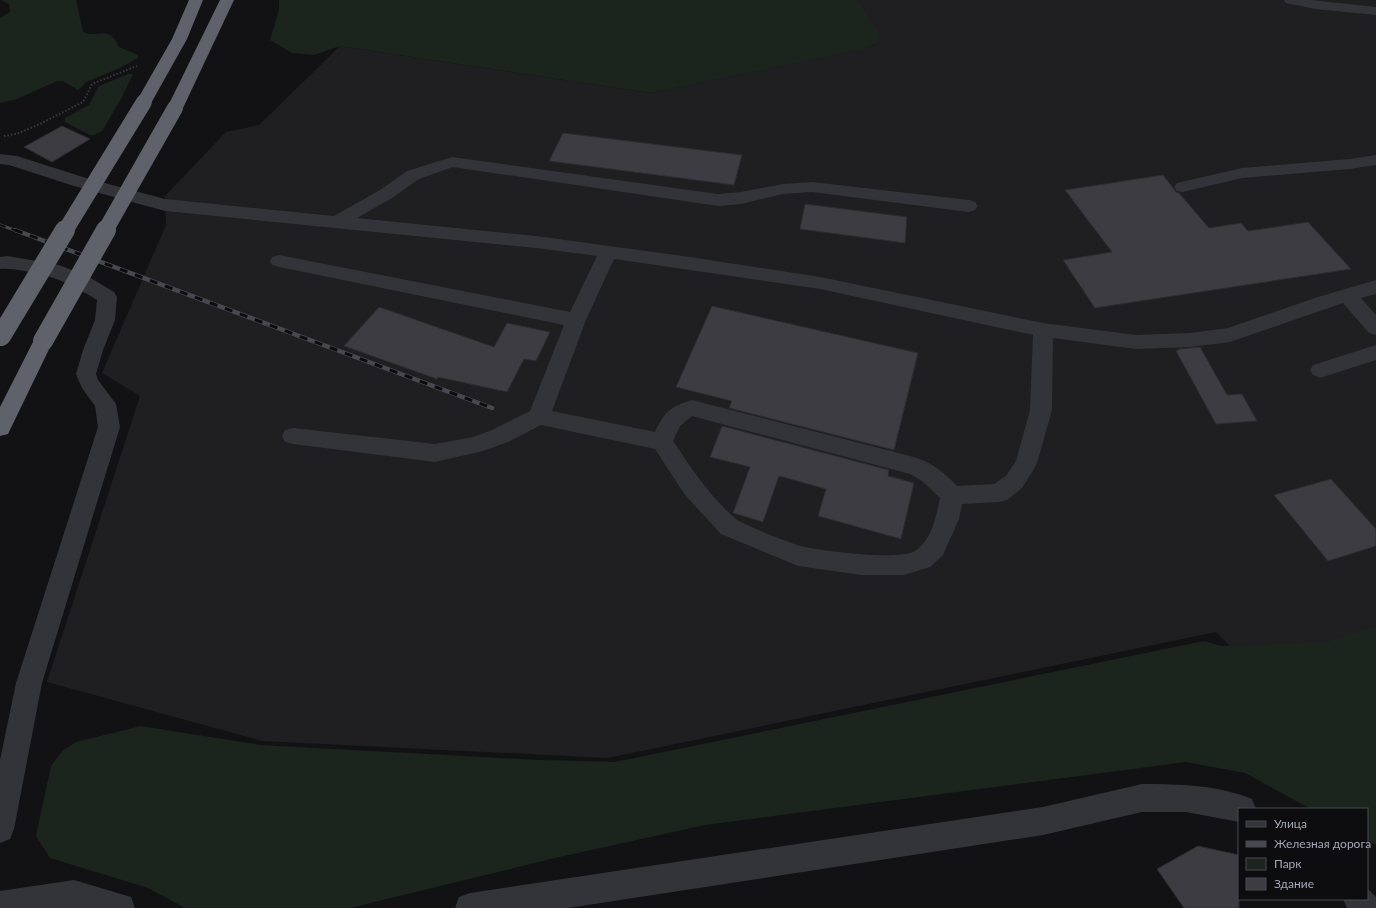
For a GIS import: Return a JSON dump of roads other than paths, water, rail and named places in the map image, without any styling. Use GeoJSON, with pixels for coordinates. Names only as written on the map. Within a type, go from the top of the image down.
{"type":"FeatureCollection","features":[{"type":"Feature","properties":{"kind":"highway"},"geometry":{"type":"LineString","coordinates":[[1,338],[144,102],[171,55],[191,14],[196,0]]}},
{"type":"Feature","properties":{"kind":"highway"},"geometry":{"type":"LineString","coordinates":[[0,428],[43,341],[175,108],[227,0]]}},
{"type":"Feature","properties":{"kind":"lane"},"geometry":{"type":"LineString","coordinates":[[1291,0],[1315,5],[1376,11]]}},
{"type":"Feature","properties":{"kind":"lane"},"geometry":{"type":"LineString","coordinates":[[0,158],[165,205],[536,242],[608,252],[820,283],[1043,330],[1136,342],[1190,340],[1230,335],[1376,287]]}},
{"type":"Feature","properties":{"kind":"lane"},"geometry":{"type":"LineString","coordinates":[[1183,187],[1242,173],[1350,164],[1376,160]]}},
{"type":"Feature","properties":{"kind":"lane"},"geometry":{"type":"LineString","coordinates":[[339,222],[386,194],[413,174],[452,162],[718,200],[741,198],[783,189],[812,187],[969,206]]}},
{"type":"Feature","properties":{"kind":"lane"},"geometry":{"type":"LineString","coordinates":[[539,416],[576,320],[608,252]]}},
{"type":"Feature","properties":{"kind":"lane"},"geometry":{"type":"LineString","coordinates":[[279,261],[576,320]]}},
{"type":"Feature","properties":{"kind":"lane"},"geometry":{"type":"LineString","coordinates":[[0,263],[8,262],[52,269],[82,282],[107,297],[105,320],[93,350],[86,374],[89,383],[105,404],[109,427],[29,683],[0,829]]}},
{"type":"Feature","properties":{"kind":"lane"},"geometry":{"type":"LineString","coordinates":[[1348,296],[1376,328]]}},
{"type":"Feature","properties":{"kind":"lane"},"geometry":{"type":"LineString","coordinates":[[662,442],[666,429],[675,416],[684,410],[692,408],[919,468],[933,476],[952,495],[999,493],[1014,482],[1026,463],[1041,410],[1043,330]]}},
{"type":"Feature","properties":{"kind":"lane"},"geometry":{"type":"LineString","coordinates":[[1320,370],[1376,352]]}},
{"type":"Feature","properties":{"kind":"lane"},"geometry":{"type":"LineString","coordinates":[[293,436],[435,453],[488,441],[539,416],[662,442],[693,489],[730,527],[798,556],[861,565],[904,565],[922,560],[936,548],[947,519],[952,495]]}},
{"type":"Feature","properties":{"kind":"lane"},"geometry":{"type":"LineString","coordinates":[[470,908],[1043,821],[1142,798],[1186,798],[1238,808]]}},
{"type":"Feature","properties":{"kind":"lane"},"geometry":{"type":"LineString","coordinates":[[0,906],[74,895],[120,908]]}},
{"type":"Feature","properties":{"kind":"lane"},"geometry":{"type":"LineString","coordinates":[[1359,900],[1366,908]]}},
{"type":"Feature","properties":{"kind":"railway"},"geometry":{"type":"LineString","coordinates":[[0,225],[17,231]]}},
{"type":"Feature","properties":{"kind":"railway"},"geometry":{"type":"LineString","coordinates":[[15,230],[492,408]]}}]}
